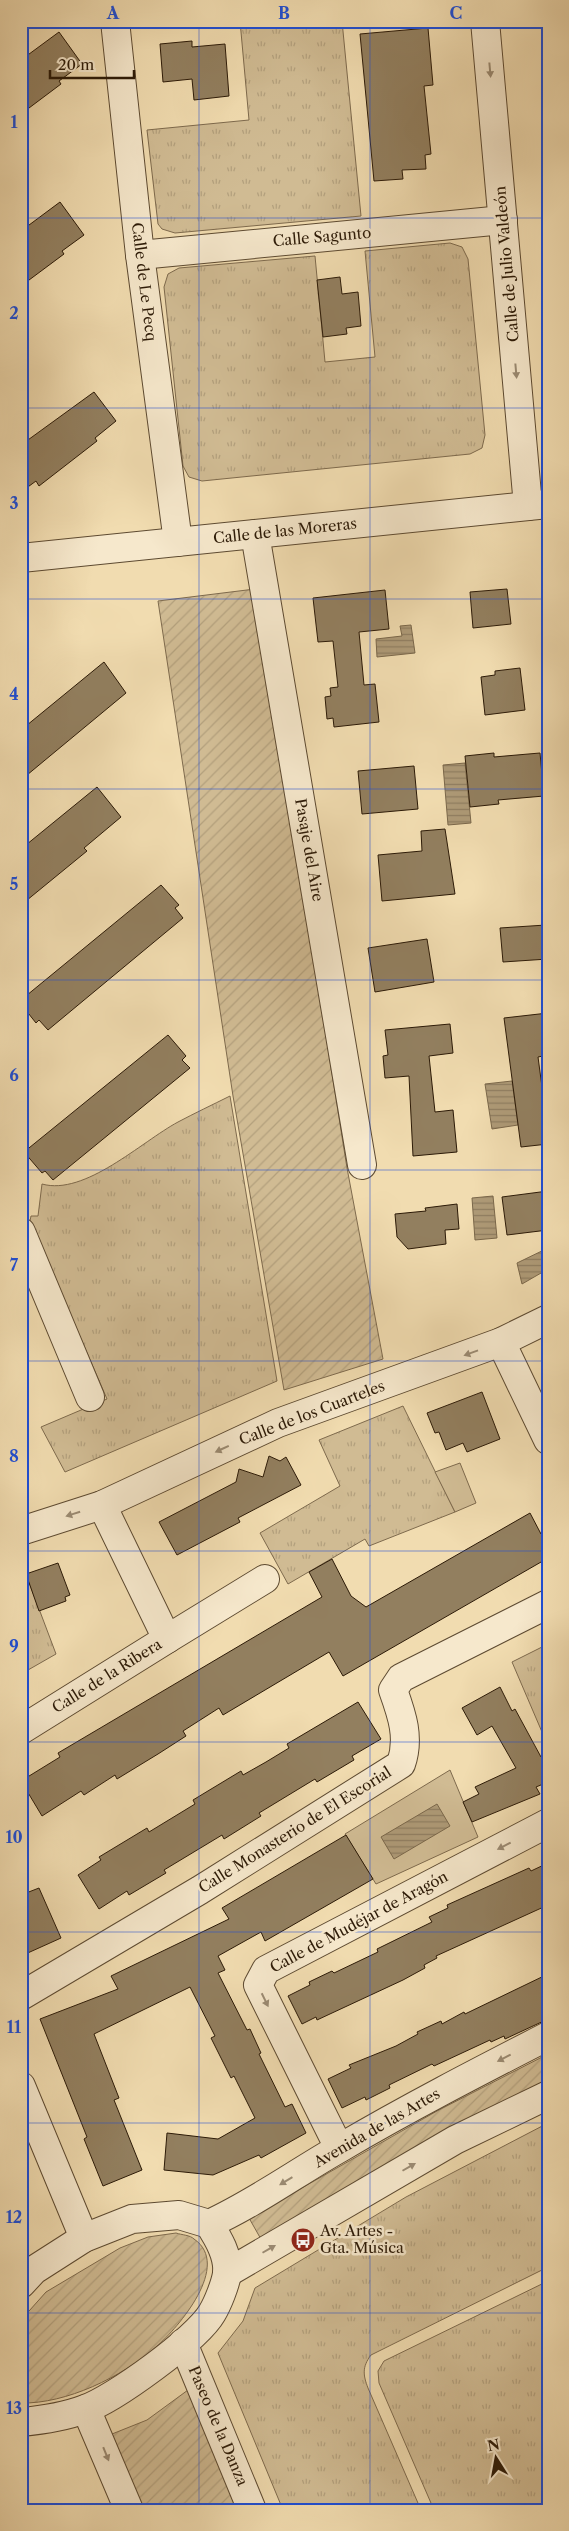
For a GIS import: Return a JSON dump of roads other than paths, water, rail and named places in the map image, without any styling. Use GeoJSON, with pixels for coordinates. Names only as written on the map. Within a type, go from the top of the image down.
{"type":"FeatureCollection","features":[{"type":"Feature","properties":{"kind":"street","name":"Calle de Le Pecq"},"geometry":{"type":"LineString","coordinates":[[115,21],[140,254],[178,542]]}},
{"type":"Feature","properties":{"kind":"street","name":"Calle de Julio Valdeón"},"geometry":{"type":"LineString","coordinates":[[485,21],[503,220],[538,505]]}},
{"type":"Feature","properties":{"kind":"street","name":"Calle Sagunto"},"geometry":{"type":"LineString","coordinates":[[140,254],[503,220]]}},
{"type":"Feature","properties":{"kind":"street","name":"Calle de las Moreras"},"geometry":{"type":"LineString","coordinates":[[21,558],[538,505]]}},
{"type":"Feature","properties":{"kind":"street","name":"Pasaje del Aire"},"geometry":{"type":"LineString","coordinates":[[255,534],[362,1166]]}},
{"type":"Feature","properties":{"kind":"street"},"geometry":{"type":"LineString","coordinates":[[21,1232],[90,1397]]}},
{"type":"Feature","properties":{"kind":"street","name":"Calle de los Cuarteles"},"geometry":{"type":"LineString","coordinates":[[21,1531],[102,1505],[278,1423],[501,1342],[548,1319]]}},
{"type":"Feature","properties":{"kind":"street"},"geometry":{"type":"LineString","coordinates":[[501,1342],[548,1440]]}},
{"type":"Feature","properties":{"kind":"street","name":"Calle de la Ribera"},"geometry":{"type":"LineString","coordinates":[[102,1505],[167,1639]]}},
{"type":"Feature","properties":{"kind":"street","name":"Calle de la Ribera"},"geometry":{"type":"LineString","coordinates":[[21,1730],[265,1579]]}},
{"type":"Feature","properties":{"kind":"street","name":"Calle Monasterio de El Escorial"},"geometry":{"type":"LineString","coordinates":[[21,1996],[200,1890],[401,1764],[407,1747],[401,1711],[393,1690],[400,1678],[548,1604]]}},
{"type":"Feature","properties":{"kind":"street","name":"Calle de Mudéjar de Aragón"},"geometry":{"type":"LineString","coordinates":[[339,2148],[258,1985],[266,1970],[548,1824]]}},
{"type":"Feature","properties":{"kind":"street","name":"Avenida de las Artes"},"geometry":{"type":"LineString","coordinates":[[209,2224],[233,2213],[339,2148],[430,2097],[548,2036]]}},
{"type":"Feature","properties":{"kind":"street"},"geometry":{"type":"LineString","coordinates":[[21,2086],[84,2238]]}},
{"type":"Feature","properties":{"kind":"street"},"geometry":{"type":"LineString","coordinates":[[227,2273],[455,2140],[548,2095]]}},
{"type":"Feature","properties":{"kind":"street"},"geometry":{"type":"LineString","coordinates":[[21,2284],[34,2270],[84,2238],[132,2220],[178,2215],[209,2224],[222,2246],[227,2273],[212,2314],[183,2343],[138,2379],[86,2409],[49,2420],[21,2422]]}},
{"type":"Feature","properties":{"kind":"street","name":"Paseo de la Danza"},"geometry":{"type":"LineString","coordinates":[[183,2343],[252,2510]]}},
{"type":"Feature","properties":{"kind":"street"},"geometry":{"type":"LineString","coordinates":[[86,2409],[129,2510]]}},
{"type":"Feature","properties":{"kind":"place","name":"Av. Artes - Gta. Música"},"geometry":{"type":"Point","coordinates":[303,2240]}}]}
